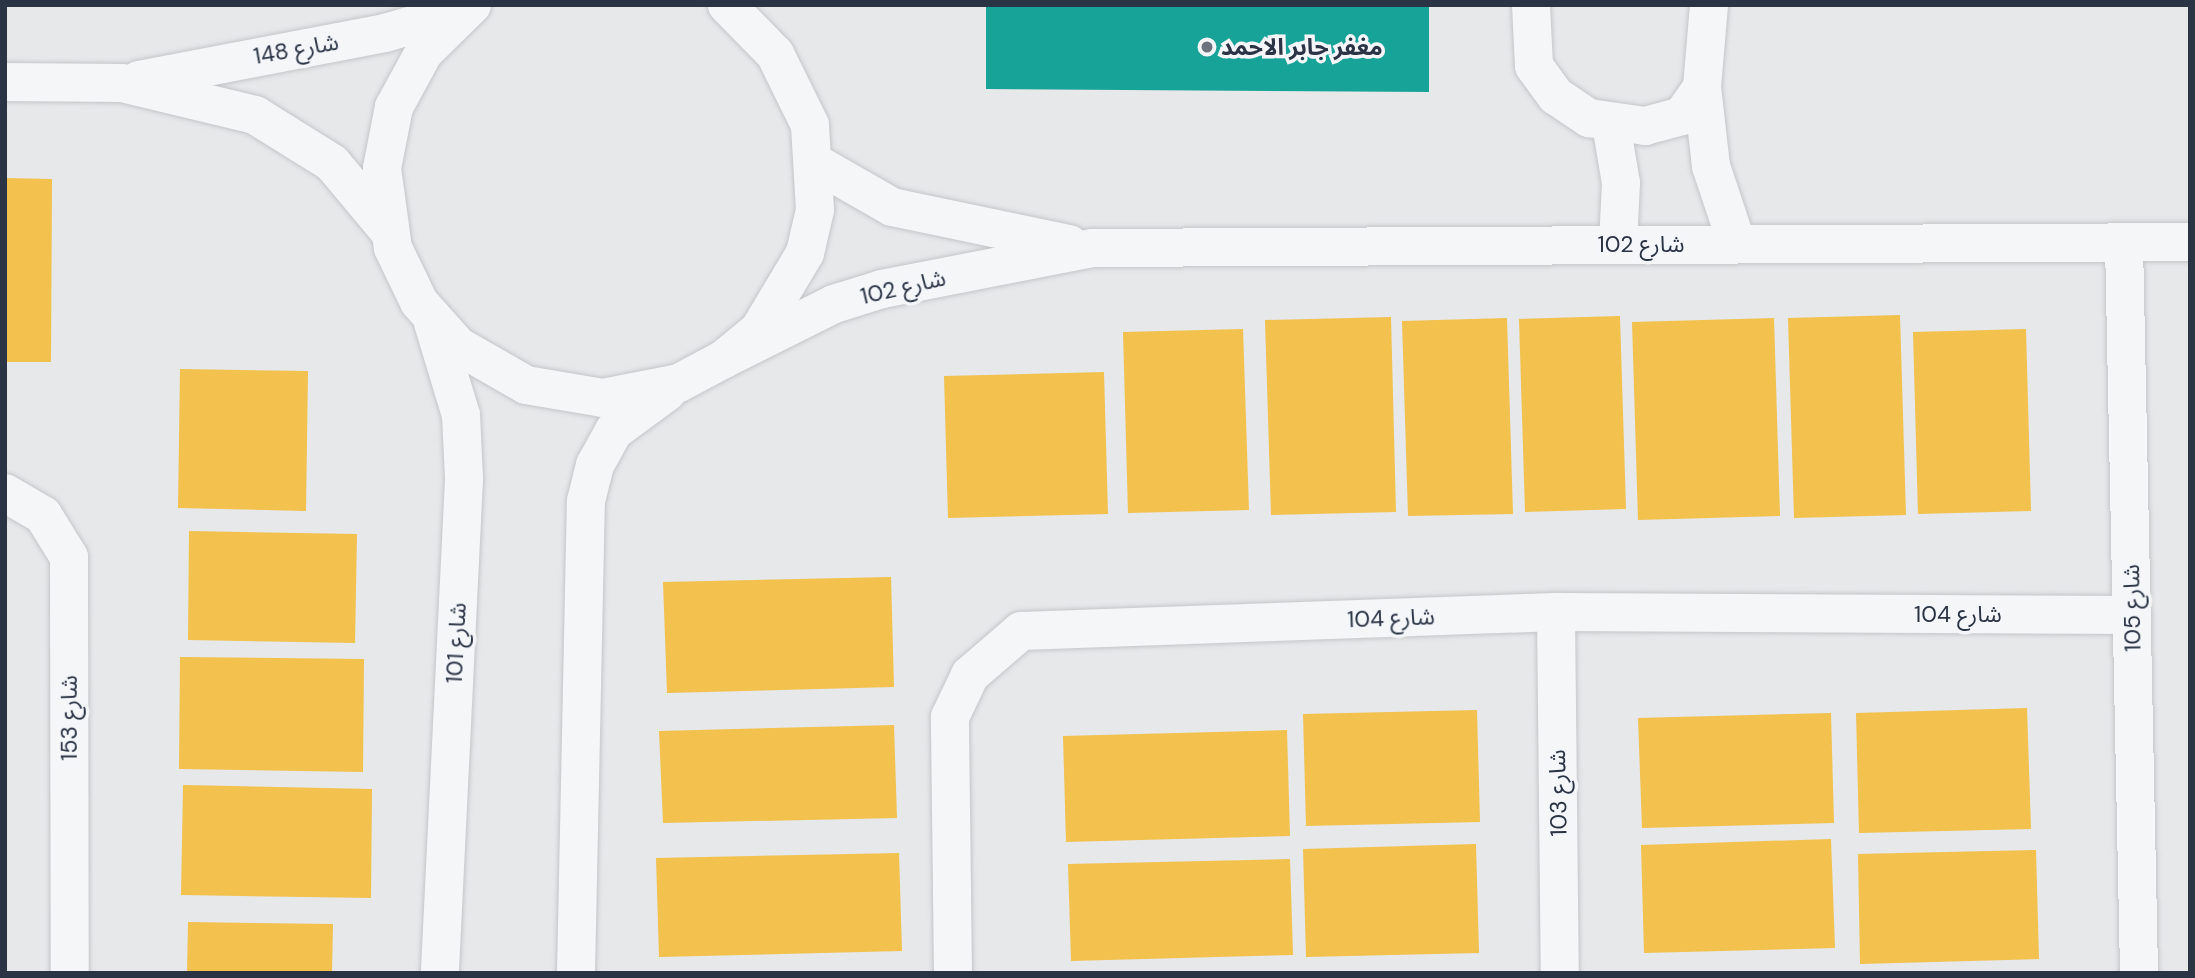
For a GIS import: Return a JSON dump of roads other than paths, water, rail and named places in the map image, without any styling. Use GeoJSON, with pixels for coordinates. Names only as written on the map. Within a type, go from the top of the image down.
{"type":"FeatureCollection","features":[{"type":"Feature","properties":{"kind":"street"},"geometry":{"type":"LineString","coordinates":[[727,5],[775,54]]}},
{"type":"Feature","properties":{"kind":"street"},"geometry":{"type":"LineString","coordinates":[[576,973],[586,501],[594,465],[614,431],[679,383],[724,359],[759,330],[791,284],[815,210],[817,164],[810,125],[775,54],[763,5]]}},
{"type":"Feature","properties":{"kind":"street"},"geometry":{"type":"LineString","coordinates":[[1531,5],[1534,66],[1556,96],[1611,124],[1662,124],[1682,116],[1702,88]]}},
{"type":"Feature","properties":{"kind":"street"},"geometry":{"type":"LineString","coordinates":[[1709,5],[1702,88],[1711,166],[1737,244]]}},
{"type":"Feature","properties":{"kind":"street"},"geometry":{"type":"LineString","coordinates":[[470,7],[424,52],[394,107],[382,168],[388,230],[400,267],[431,317],[491,369],[564,395],[642,394],[679,383]]}},
{"type":"Feature","properties":{"kind":"street","name":"شارع 148"},"geometry":{"type":"LineString","coordinates":[[5,82],[122,83],[385,33],[470,7]]}},
{"type":"Feature","properties":{"kind":"street","name":"شارع 148"},"geometry":{"type":"LineString","coordinates":[[122,83],[255,115],[300,139],[332,163],[388,230]]}},
{"type":"Feature","properties":{"kind":"street"},"geometry":{"type":"LineString","coordinates":[[1611,124],[1621,183],[1618,244]]}},
{"type":"Feature","properties":{"kind":"street","name":"شارع 102"},"geometry":{"type":"LineString","coordinates":[[817,164],[864,196],[928,218],[1092,248]]}},
{"type":"Feature","properties":{"kind":"street","name":"شارع 102"},"geometry":{"type":"LineString","coordinates":[[724,359],[834,304],[882,289],[1092,248],[2190,242]]}},
{"type":"Feature","properties":{"kind":"street","name":"شارع 105"},"geometry":{"type":"LineString","coordinates":[[2124,243],[2139,973]]}},
{"type":"Feature","properties":{"kind":"street","name":"شارع 101"},"geometry":{"type":"LineString","coordinates":[[431,317],[461,415],[464,479],[440,973]]}},
{"type":"Feature","properties":{"kind":"street","name":"شارع 153"},"geometry":{"type":"LineString","coordinates":[[5,493],[43,515],[69,557],[70,973]]}},
{"type":"Feature","properties":{"kind":"street","name":"شارع 104"},"geometry":{"type":"LineString","coordinates":[[953,973],[950,717],[970,675],[1021,631],[1556,612],[2132,615]]}},
{"type":"Feature","properties":{"kind":"street","name":"شارع 103"},"geometry":{"type":"LineString","coordinates":[[1556,612],[1560,973]]}},
{"type":"Feature","properties":{"kind":"place","name":"مغفر جابر الاحمد"},"geometry":{"type":"Point","coordinates":[1207,47]}}]}
